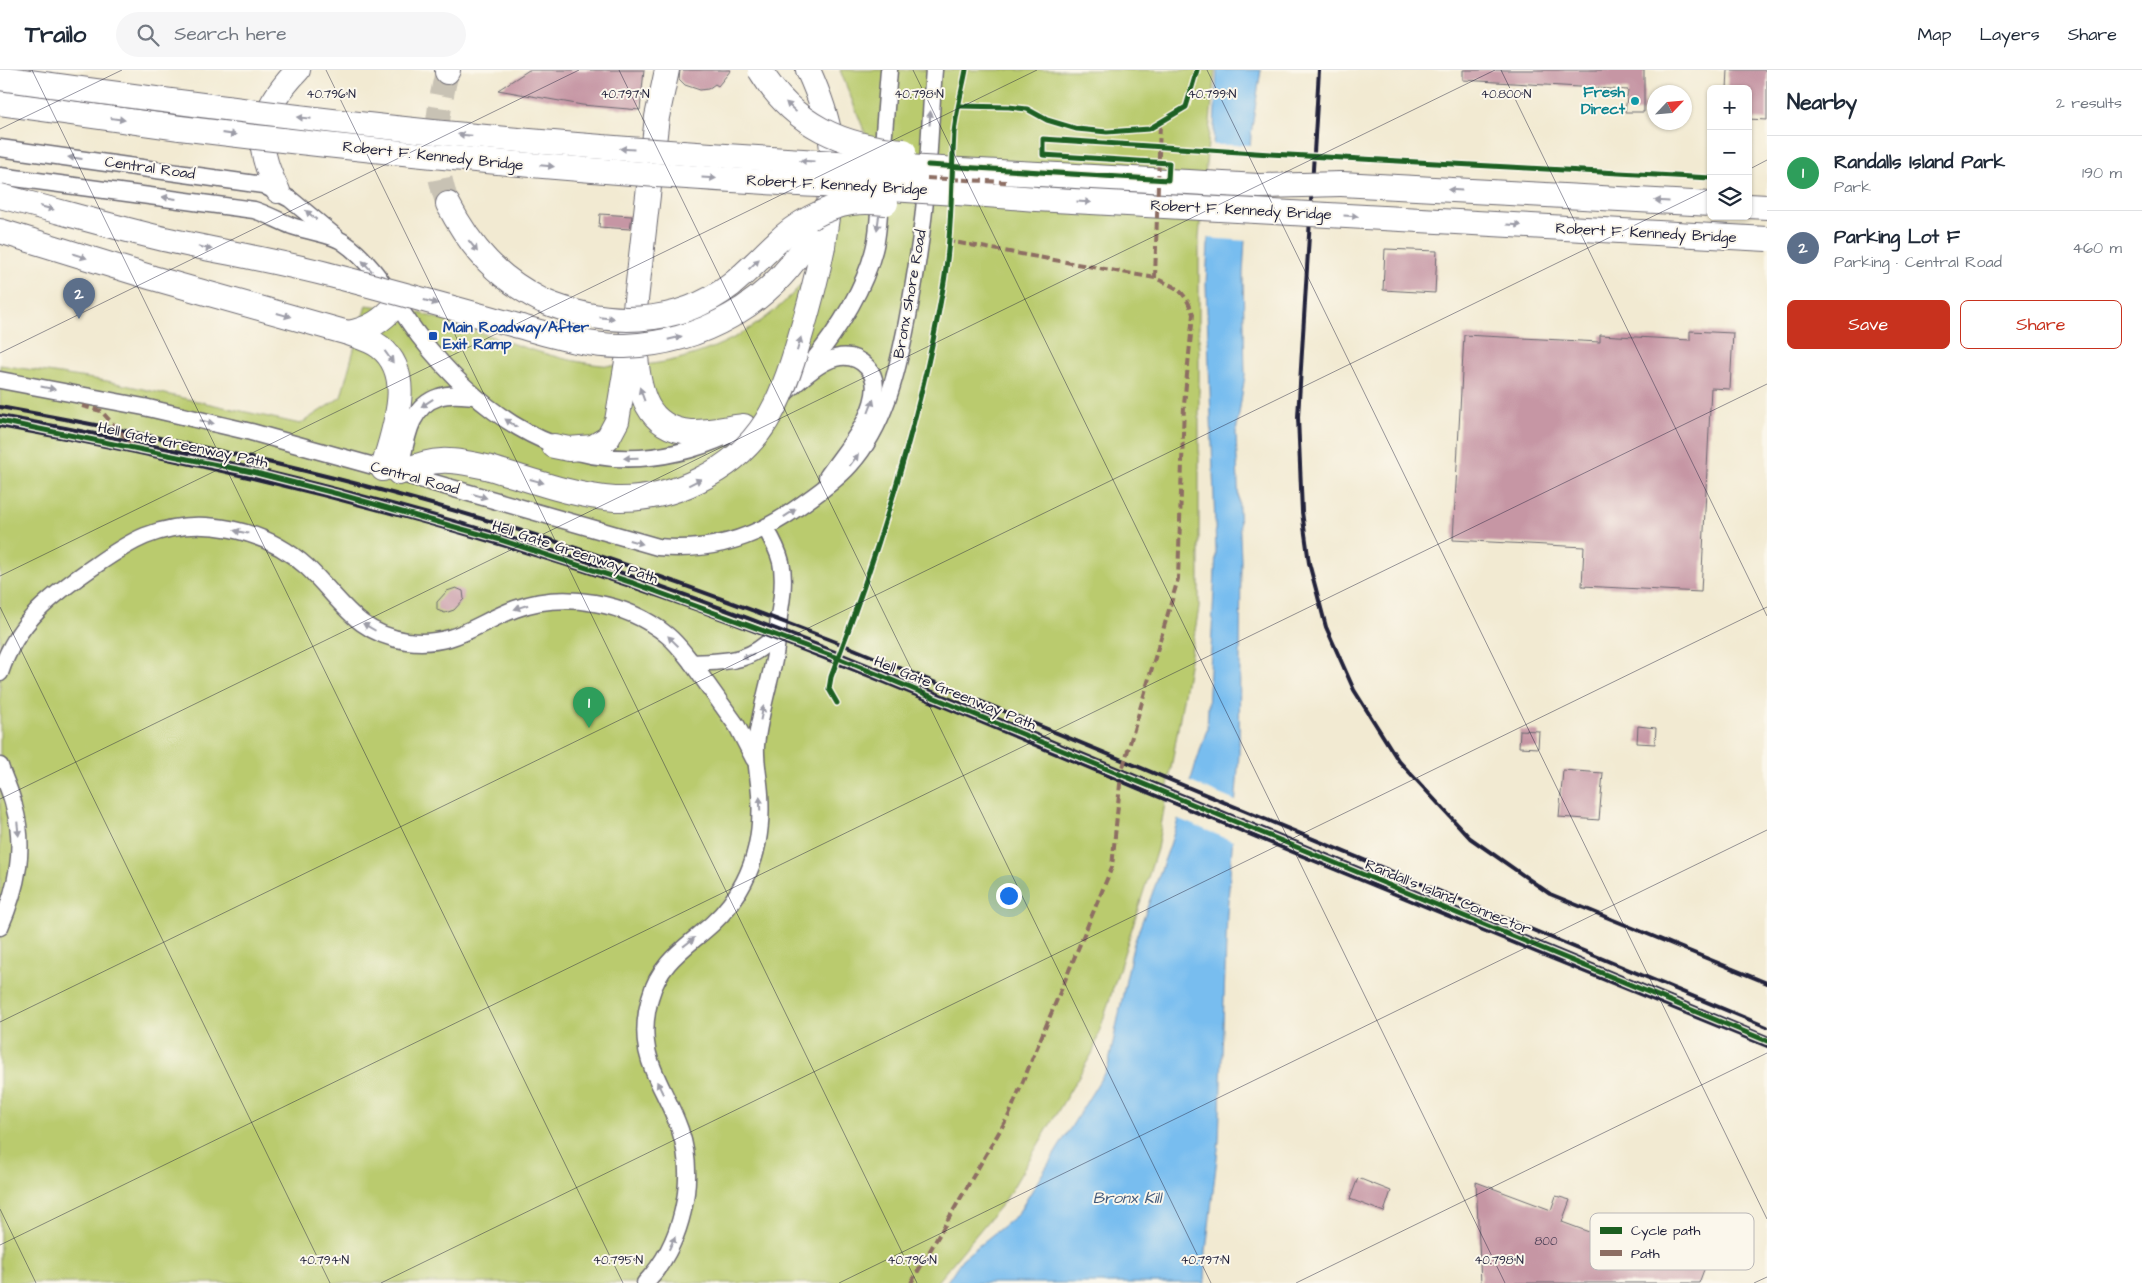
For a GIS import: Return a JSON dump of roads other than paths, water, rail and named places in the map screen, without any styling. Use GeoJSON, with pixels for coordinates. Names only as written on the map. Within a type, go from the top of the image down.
{"type":"FeatureCollection","features":[{"type":"Feature","properties":{"kind":"highway"},"geometry":{"type":"LineString","coordinates":[[278,191],[263,156],[264,124],[279,91],[298,70]]}},
{"type":"Feature","properties":{"kind":"highway"},"geometry":{"type":"LineString","coordinates":[[656,70],[657,117]]}},
{"type":"Feature","properties":{"kind":"highway"},"geometry":{"type":"LineString","coordinates":[[554,446],[569,450],[593,447],[604,441],[614,430],[621,402],[633,326],[657,117],[667,70]]}},
{"type":"Feature","properties":{"kind":"highway"},"geometry":{"type":"LineString","coordinates":[[760,70],[777,93],[806,120],[837,138],[866,147],[898,151],[1260,171],[1341,184]]}},
{"type":"Feature","properties":{"kind":"highway"},"geometry":{"type":"LineString","coordinates":[[0,231],[370,341],[383,350],[396,368],[399,376],[400,395],[391,471],[442,460],[461,461],[575,492],[617,499],[647,497],[677,490],[715,472],[736,458],[764,426],[777,405],[790,374],[798,347],[816,242],[831,173],[831,140],[822,106],[808,70]]}},
{"type":"Feature","properties":{"kind":"highway","name":"Robert F. Kennedy Bridge"},"geometry":{"type":"LineString","coordinates":[[0,78],[291,117],[624,149],[1260,186],[1341,184],[1707,204]]}},
{"type":"Feature","properties":{"kind":"highway","name":"Robert F. Kennedy Bridge"},"geometry":{"type":"LineString","coordinates":[[0,103],[241,135],[462,159],[644,174],[920,189],[1036,199],[1767,239]]}},
{"type":"Feature","properties":{"kind":"highway"},"geometry":{"type":"LineString","coordinates":[[0,196],[109,226],[333,275],[563,338],[606,345],[625,346],[669,340],[706,329],[722,321],[769,290],[816,242]]}},
{"type":"Feature","properties":{"kind":"highway"},"geometry":{"type":"LineString","coordinates":[[448,204],[464,234],[479,253],[515,286],[543,301],[574,313],[626,320],[665,315],[706,300],[730,285],[792,229],[814,216],[841,206],[863,202],[915,204],[1036,199]]}},
{"type":"Feature","properties":{"kind":"highway"},"geometry":{"type":"LineString","coordinates":[[1752,206],[1767,207]]}},
{"type":"Feature","properties":{"kind":"highway"},"geometry":{"type":"LineString","coordinates":[[348,333],[361,331],[376,324],[397,304]]}},
{"type":"Feature","properties":{"kind":"highway"},"geometry":{"type":"LineString","coordinates":[[633,326],[639,386],[644,400],[653,414],[674,428],[689,432],[744,426]]}},
{"type":"Feature","properties":{"kind":"street"},"geometry":{"type":"LineString","coordinates":[[793,386],[818,356],[846,315],[867,272],[874,249],[879,217],[883,126],[889,70]]}},
{"type":"Feature","properties":{"kind":"street","name":"Bronx Shore Road"},"geometry":{"type":"LineString","coordinates":[[818,492],[850,466],[874,431],[889,395],[903,340],[919,250],[927,178],[934,70]]}},
{"type":"Feature","properties":{"kind":"street","name":"Central Road"},"geometry":{"type":"LineString","coordinates":[[0,148],[247,181],[278,191],[342,241],[379,278],[442,366],[474,396],[515,426],[554,446],[600,457],[653,456],[702,445],[730,435],[744,426],[770,407],[793,386]]}},
{"type":"Feature","properties":{"kind":"street","name":"Central Road"},"geometry":{"type":"LineString","coordinates":[[0,176],[254,210],[290,225],[342,241]]}},
{"type":"Feature","properties":{"kind":"street"},"geometry":{"type":"LineString","coordinates":[[793,386],[823,363],[841,357],[857,359],[871,371],[874,378],[874,396],[866,418],[818,492]]}},
{"type":"Feature","properties":{"kind":"street","name":"Central Road"},"geometry":{"type":"LineString","coordinates":[[0,380],[144,407],[251,432],[658,547],[686,549],[718,545],[736,540],[766,529],[818,492]]}},
{"type":"Feature","properties":{"kind":"street"},"geometry":{"type":"LineString","coordinates":[[391,471],[412,421],[422,407],[440,396],[474,396]]}},
{"type":"Feature","properties":{"kind":"street"},"geometry":{"type":"LineString","coordinates":[[0,673],[9,650],[23,627],[50,597],[132,542],[162,530],[192,527],[226,529],[273,543],[308,568],[350,615],[374,631],[390,637],[425,642],[441,641],[464,634],[538,602],[566,600],[609,606],[641,618],[668,636],[692,662],[738,726],[755,761]]}},
{"type":"Feature","properties":{"kind":"street"},"geometry":{"type":"LineString","coordinates":[[645,1283],[659,1265],[677,1232],[684,1202],[686,1182],[684,1144],[672,1112],[648,1061],[645,1032],[650,995],[665,967],[681,948],[710,926],[725,911],[745,880],[752,863],[760,831],[760,793],[755,761],[756,743],[774,658],[782,574],[777,552],[766,529]]}},
{"type":"Feature","properties":{"kind":"street"},"geometry":{"type":"LineString","coordinates":[[692,662],[742,659],[758,651],[777,634]]}},
{"type":"Feature","properties":{"kind":"street"},"geometry":{"type":"LineString","coordinates":[[0,766],[15,807],[20,848],[17,881],[0,927]]}},
{"type":"Feature","properties":{"kind":"water","name":"Bronx Kill"},"geometry":{"type":"Polygon","coordinates":[[[1217,70],[1261,70],[1251,134],[1243,274],[1245,375],[1236,433],[1241,561],[1239,755],[1227,914],[1219,1141],[1206,1251],[1205,1283],[946,1283],[962,1259],[1017,1215],[1108,1067],[1133,946],[1170,845],[1207,729],[1216,551],[1206,284],[1217,70]]]}},
{"type":"Feature","properties":{"kind":"tunnel"},"geometry":{"type":"LineString","coordinates":[[447,72],[438,122],[437,155],[439,172],[448,204]]}},
{"type":"Feature","properties":{"kind":"railway"},"geometry":{"type":"LineString","coordinates":[[1319,70],[1298,417],[1302,512],[1309,563],[1326,627],[1354,690],[1398,760],[1470,838],[1550,894],[1767,983]]}},
{"type":"Feature","properties":{"kind":"railway"},"geometry":{"type":"LineString","coordinates":[[0,407],[193,445],[320,474],[446,508],[639,569],[854,649],[1767,1027]]}},
{"type":"Feature","properties":{"kind":"railway"},"geometry":{"type":"LineString","coordinates":[[0,416],[153,446],[305,481],[455,521],[668,589],[918,686],[1767,1037]]}},
{"type":"Feature","properties":{"kind":"railway"},"geometry":{"type":"LineString","coordinates":[[0,426],[159,457],[318,494],[475,537],[696,609],[890,684],[1147,792],[1767,1046]]}},
{"type":"Feature","properties":{"kind":"place","name":"Fresh Direct"},"geometry":{"type":"Point","coordinates":[1635,101]}},
{"type":"Feature","properties":{"kind":"place","name":"Parking Lot F"},"geometry":{"type":"Point","coordinates":[79,319]}},
{"type":"Feature","properties":{"kind":"place","name":"Main Roadway/After Exit Ramp"},"geometry":{"type":"Point","coordinates":[433,336]}},
{"type":"Feature","properties":{"kind":"place","name":"Randalls Island Park"},"geometry":{"type":"Point","coordinates":[589,728]}}]}
